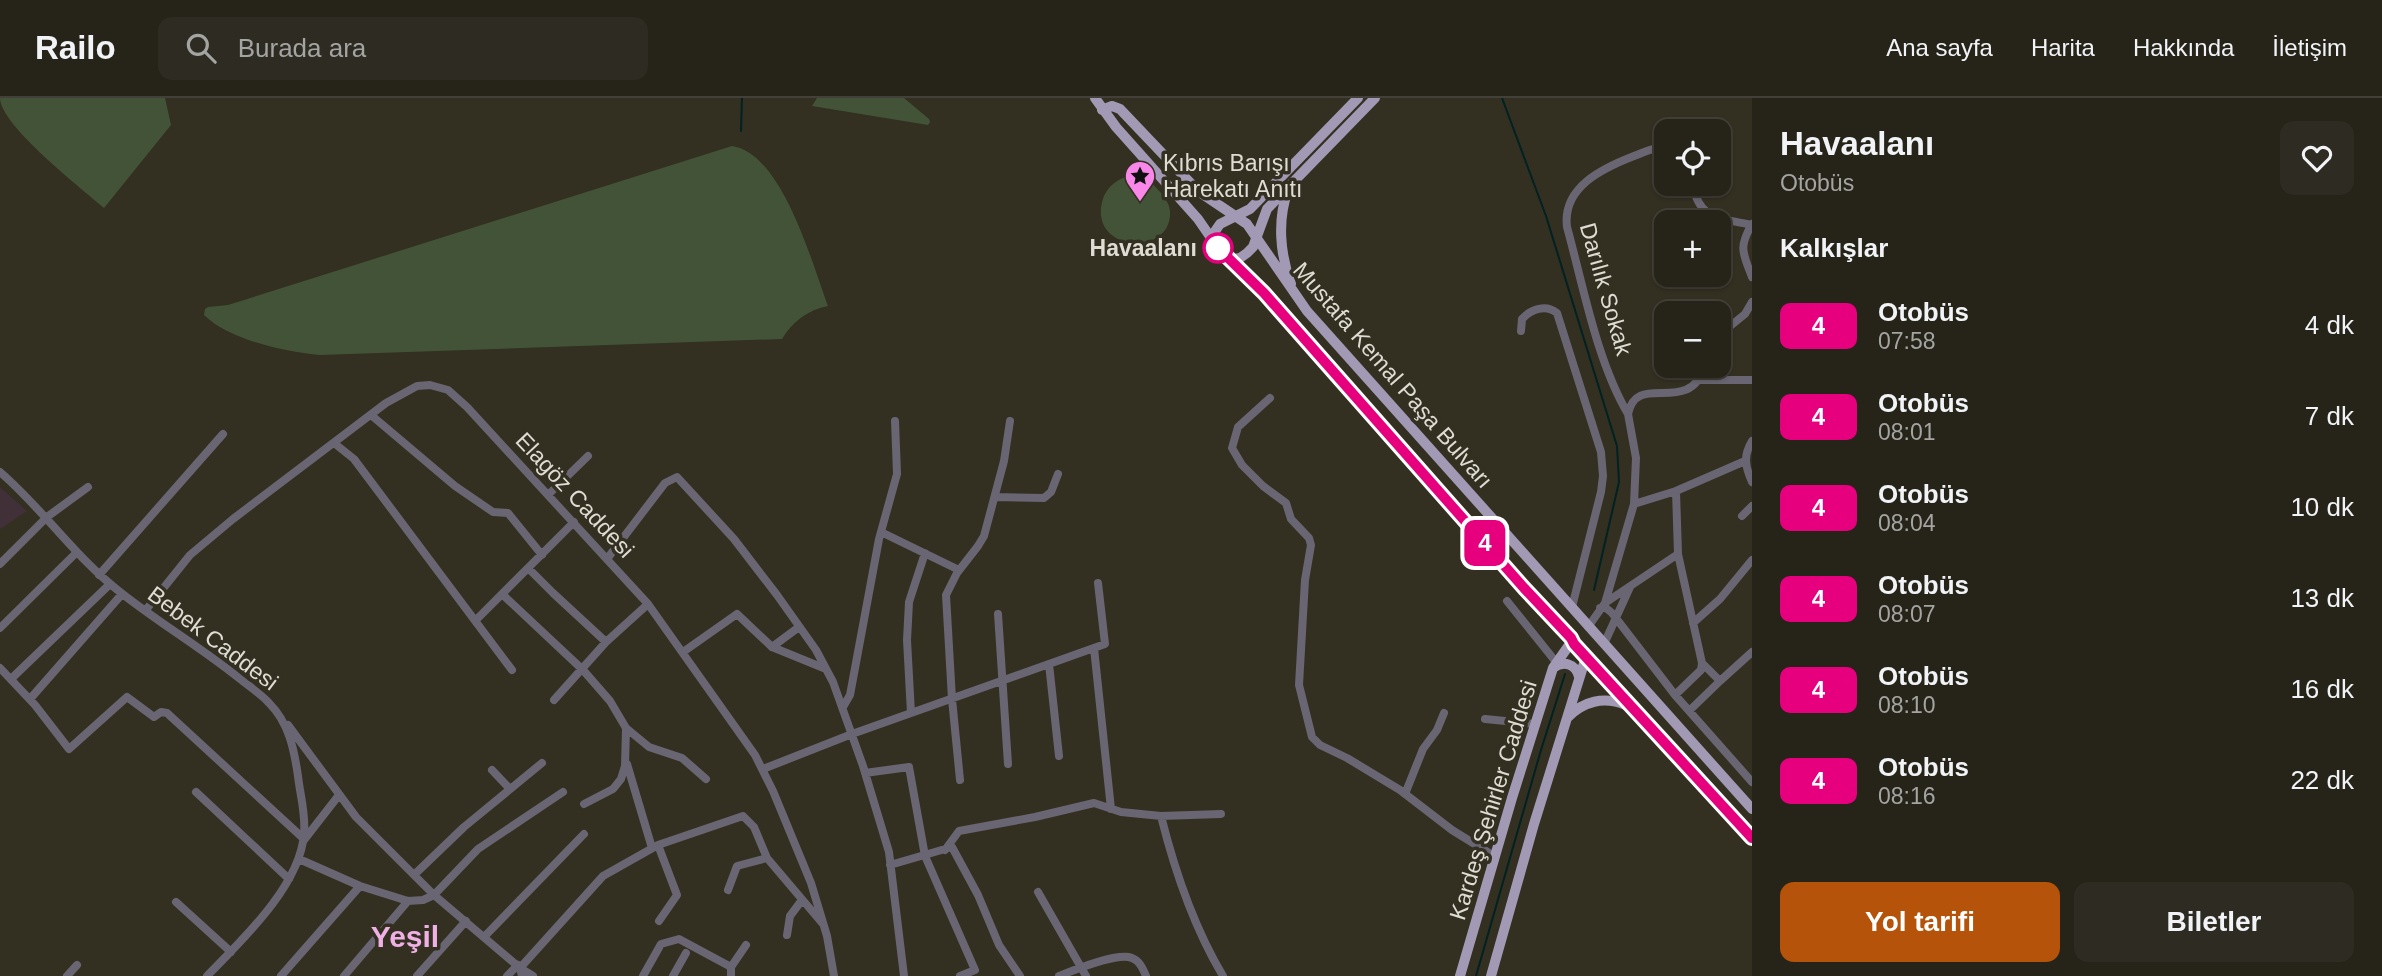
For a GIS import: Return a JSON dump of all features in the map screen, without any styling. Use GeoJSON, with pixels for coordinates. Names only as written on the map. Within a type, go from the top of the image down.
{"type":"FeatureCollection","features":[{"type":"Feature","properties":{"kind":"main road","name":"Mustafa Kemal Paşa Bulvarı"},"geometry":{"type":"LineString","coordinates":[[1096,98],[1102,110],[1229,260],[1264,293],[1572,640]]}},
{"type":"Feature","properties":{"kind":"main road"},"geometry":{"type":"LineString","coordinates":[[1211,237],[1220,223],[1250,209],[1358,98]]}},
{"type":"Feature","properties":{"kind":"main road"},"geometry":{"type":"LineString","coordinates":[[1229,260],[1240,258],[1247,253],[1256,239],[1267,209],[1375,98]]}},
{"type":"Feature","properties":{"kind":"main road","name":"Mustafa Kemal Paşa Bulvarı"},"geometry":{"type":"LineString","coordinates":[[1102,110],[1112,106],[1120,109],[1198,191],[1247,224],[1294,295],[1588,626]]}},
{"type":"Feature","properties":{"kind":"main road"},"geometry":{"type":"LineString","coordinates":[[1291,184],[1283,204],[1280,229],[1285,268],[1294,295]]}},
{"type":"Feature","properties":{"kind":"main road"},"geometry":{"type":"LineString","coordinates":[[1752,809],[1588,626],[1576,627],[1572,640],[1586,657],[1752,838]]}},
{"type":"Feature","properties":{"kind":"main road","name":"Kardeş Şehirler Caddesi"},"geometry":{"type":"LineString","coordinates":[[1460,976],[1535,724],[1555,665],[1572,640]]}},
{"type":"Feature","properties":{"kind":"main road"},"geometry":{"type":"LineString","coordinates":[[1586,657],[1599,654],[1602,642]]}},
{"type":"Feature","properties":{"kind":"main road","name":"Kardeş Şehirler Caddesi"},"geometry":{"type":"LineString","coordinates":[[1491,976],[1586,657]]}},
{"type":"Feature","properties":{"kind":"main road"},"geometry":{"type":"LineString","coordinates":[[1555,665],[1569,664],[1575,667],[1579,677]]}},
{"type":"Feature","properties":{"kind":"main road"},"geometry":{"type":"LineString","coordinates":[[1566,718],[1582,705],[1595,701],[1613,701],[1630,707]]}},
{"type":"Feature","properties":{"kind":"street","name":"Darılık Sokak"},"geometry":{"type":"LineString","coordinates":[[1628,414],[1619,400],[1600,346],[1567,227],[1566,212],[1574,195],[1605,167],[1654,149]]}},
{"type":"Feature","properties":{"kind":"street"},"geometry":{"type":"LineString","coordinates":[[1696,196],[1698,204],[1708,214],[1752,225],[1742,249],[1752,277]]}},
{"type":"Feature","properties":{"kind":"street"},"geometry":{"type":"LineString","coordinates":[[1731,325],[1745,314],[1752,302]]}},
{"type":"Feature","properties":{"kind":"street"},"geometry":{"type":"LineString","coordinates":[[1521,331],[1522,319],[1532,311],[1548,309],[1557,313],[1601,452],[1601,492],[1572,607]]}},
{"type":"Feature","properties":{"kind":"street"},"geometry":{"type":"LineString","coordinates":[[1588,626],[1602,606],[1613,578],[1634,504],[1636,458],[1628,414],[1632,402],[1648,393],[1683,391],[1699,380],[1752,380]]}},
{"type":"Feature","properties":{"kind":"street","name":"Elagöz Caddesi"},"geometry":{"type":"LineString","coordinates":[[145,611],[190,555],[370,415],[417,386],[443,387],[461,400],[648,604],[755,755],[811,883],[825,926],[834,976]]}},
{"type":"Feature","properties":{"kind":"street"},"geometry":{"type":"LineString","coordinates":[[1270,398],[1238,427],[1233,448],[1242,465],[1263,486],[1286,503],[1291,519],[1309,538],[1311,545],[1305,579],[1299,679],[1309,730],[1320,745],[1347,758],[1405,794],[1452,830],[1494,856]]}},
{"type":"Feature","properties":{"kind":"street"},"geometry":{"type":"LineString","coordinates":[[370,415],[455,486],[493,512],[508,513],[541,555]]}},
{"type":"Feature","properties":{"kind":"street"},"geometry":{"type":"LineString","coordinates":[[843,707],[850,695],[881,532],[897,474],[895,421]]}},
{"type":"Feature","properties":{"kind":"street"},"geometry":{"type":"LineString","coordinates":[[961,780],[952,699],[946,595],[959,570],[981,541],[996,497],[1010,421]]}},
{"type":"Feature","properties":{"kind":"street"},"geometry":{"type":"LineString","coordinates":[[99,575],[223,434]]}},
{"type":"Feature","properties":{"kind":"street"},"geometry":{"type":"LineString","coordinates":[[1752,441],[1745,461],[1752,482]]}},
{"type":"Feature","properties":{"kind":"street"},"geometry":{"type":"LineString","coordinates":[[334,443],[354,460],[512,670]]}},
{"type":"Feature","properties":{"kind":"street"},"geometry":{"type":"LineString","coordinates":[[548,495],[588,456]]}},
{"type":"Feature","properties":{"kind":"street"},"geometry":{"type":"LineString","coordinates":[[1634,504],[1676,491],[1745,461]]}},
{"type":"Feature","properties":{"kind":"street","name":"Bebek Caddesi"},"geometry":{"type":"LineString","coordinates":[[0,472],[27,496],[76,553],[99,575],[268,701],[279,715],[294,749],[304,817],[299,859],[289,879],[207,976]]}},
{"type":"Feature","properties":{"kind":"street"},"geometry":{"type":"LineString","coordinates":[[996,497],[1044,498],[1051,492],[1058,474]]}},
{"type":"Feature","properties":{"kind":"street"},"geometry":{"type":"LineString","coordinates":[[607,559],[665,483],[677,477],[734,539],[799,626],[827,669],[843,707],[885,838],[904,976]]}},
{"type":"Feature","properties":{"kind":"street"},"geometry":{"type":"LineString","coordinates":[[0,564],[47,517],[88,486]]}},
{"type":"Feature","properties":{"kind":"street"},"geometry":{"type":"LineString","coordinates":[[1675,695],[1701,670],[1702,663],[1678,554],[1676,491]]}},
{"type":"Feature","properties":{"kind":"street"},"geometry":{"type":"LineString","coordinates":[[1742,516],[1752,506]]}},
{"type":"Feature","properties":{"kind":"street"},"geometry":{"type":"LineString","coordinates":[[475,620],[574,522]]}},
{"type":"Feature","properties":{"kind":"street"},"geometry":{"type":"LineString","coordinates":[[881,532],[959,570]]}},
{"type":"Feature","properties":{"kind":"street"},"geometry":{"type":"LineString","coordinates":[[0,628],[76,553]]}},
{"type":"Feature","properties":{"kind":"street"},"geometry":{"type":"LineString","coordinates":[[911,713],[907,640],[909,602],[925,554]]}},
{"type":"Feature","properties":{"kind":"street"},"geometry":{"type":"LineString","coordinates":[[1602,606],[1678,554]]}},
{"type":"Feature","properties":{"kind":"street"},"geometry":{"type":"LineString","coordinates":[[1693,623],[1720,599],[1752,560]]}},
{"type":"Feature","properties":{"kind":"street"},"geometry":{"type":"LineString","coordinates":[[528,568],[606,642]]}},
{"type":"Feature","properties":{"kind":"street"},"geometry":{"type":"LineString","coordinates":[[1613,578],[1620,589],[1628,588]]}},
{"type":"Feature","properties":{"kind":"street"},"geometry":{"type":"LineString","coordinates":[[763,769],[852,734],[1105,644],[1098,583]]}},
{"type":"Feature","properties":{"kind":"street"},"geometry":{"type":"LineString","coordinates":[[12,678],[110,584]]}},
{"type":"Feature","properties":{"kind":"street"},"geometry":{"type":"LineString","coordinates":[[1602,642],[1616,621],[1628,588]]}},
{"type":"Feature","properties":{"kind":"street"},"geometry":{"type":"LineString","coordinates":[[30,699],[122,594]]}},
{"type":"Feature","properties":{"kind":"street"},"geometry":{"type":"LineString","coordinates":[[502,594],[583,670],[610,702],[626,729],[649,747],[682,758],[706,779]]}},
{"type":"Feature","properties":{"kind":"street"},"geometry":{"type":"LineString","coordinates":[[1507,601],[1555,665]]}},
{"type":"Feature","properties":{"kind":"street"},"geometry":{"type":"LineString","coordinates":[[554,700],[606,642],[648,604]]}},
{"type":"Feature","properties":{"kind":"street"},"geometry":{"type":"LineString","coordinates":[[1602,606],[1675,695],[1752,782]]}},
{"type":"Feature","properties":{"kind":"street"},"geometry":{"type":"LineString","coordinates":[[683,652],[737,614],[772,647],[827,669]]}},
{"type":"Feature","properties":{"kind":"street"},"geometry":{"type":"LineString","coordinates":[[998,614],[1008,764]]}},
{"type":"Feature","properties":{"kind":"street"},"geometry":{"type":"LineString","coordinates":[[772,647],[799,626]]}},
{"type":"Feature","properties":{"kind":"street"},"geometry":{"type":"LineString","coordinates":[[1094,648],[1111,809]]}},
{"type":"Feature","properties":{"kind":"street"},"geometry":{"type":"LineString","coordinates":[[1689,711],[1752,653]]}},
{"type":"Feature","properties":{"kind":"street"},"geometry":{"type":"LineString","coordinates":[[1702,663],[1720,681]]}},
{"type":"Feature","properties":{"kind":"street"},"geometry":{"type":"LineString","coordinates":[[1049,664],[1059,755]]}},
{"type":"Feature","properties":{"kind":"street"},"geometry":{"type":"LineString","coordinates":[[0,668],[30,699],[69,749],[127,698],[154,717],[161,712],[167,713],[303,841],[339,795]]}},
{"type":"Feature","properties":{"kind":"street"},"geometry":{"type":"LineString","coordinates":[[1405,794],[1423,749],[1433,737],[1444,713]]}},
{"type":"Feature","properties":{"kind":"street"},"geometry":{"type":"LineString","coordinates":[[279,715],[299,737],[356,817],[434,895],[520,970],[533,976]]}},
{"type":"Feature","properties":{"kind":"street"},"geometry":{"type":"LineString","coordinates":[[1485,719],[1535,724]]}},
{"type":"Feature","properties":{"kind":"street"},"geometry":{"type":"LineString","coordinates":[[584,804],[616,786],[623,775],[626,729]]}},
{"type":"Feature","properties":{"kind":"street"},"geometry":{"type":"LineString","coordinates":[[625,760],[655,847],[677,895],[659,921]]}},
{"type":"Feature","properties":{"kind":"street"},"geometry":{"type":"LineString","coordinates":[[415,874],[464,827],[542,763]]}},
{"type":"Feature","properties":{"kind":"street"},"geometry":{"type":"LineString","coordinates":[[865,774],[909,767],[925,856],[975,970],[960,976]]}},
{"type":"Feature","properties":{"kind":"street"},"geometry":{"type":"LineString","coordinates":[[492,770],[510,789]]}},
{"type":"Feature","properties":{"kind":"street"},"geometry":{"type":"LineString","coordinates":[[196,792],[289,879]]}},
{"type":"Feature","properties":{"kind":"street"},"geometry":{"type":"LineString","coordinates":[[299,859],[360,886],[418,902],[434,895],[478,849],[562,792]]}},
{"type":"Feature","properties":{"kind":"street"},"geometry":{"type":"LineString","coordinates":[[945,850],[959,831],[1094,803],[1121,812],[1161,816],[1221,814]]}},
{"type":"Feature","properties":{"kind":"street"},"geometry":{"type":"LineString","coordinates":[[507,976],[520,970],[603,876],[655,847],[743,816],[752,823],[767,858],[825,926]]}},
{"type":"Feature","properties":{"kind":"street"},"geometry":{"type":"LineString","coordinates":[[1161,816],[1182,890],[1211,956],[1223,976]]}},
{"type":"Feature","properties":{"kind":"street"},"geometry":{"type":"LineString","coordinates":[[484,937],[584,834]]}},
{"type":"Feature","properties":{"kind":"street"},"geometry":{"type":"LineString","coordinates":[[890,865],[952,847],[978,895],[999,945],[1020,976]]}},
{"type":"Feature","properties":{"kind":"street"},"geometry":{"type":"LineString","coordinates":[[728,890],[737,866],[767,858]]}},
{"type":"Feature","properties":{"kind":"street"},"geometry":{"type":"LineString","coordinates":[[281,976],[360,886]]}},
{"type":"Feature","properties":{"kind":"street"},"geometry":{"type":"LineString","coordinates":[[1038,892],[1086,976]]}},
{"type":"Feature","properties":{"kind":"street"},"geometry":{"type":"LineString","coordinates":[[344,976],[408,901]]}},
{"type":"Feature","properties":{"kind":"street"},"geometry":{"type":"LineString","coordinates":[[787,935],[790,916],[802,901]]}},
{"type":"Feature","properties":{"kind":"street"},"geometry":{"type":"LineString","coordinates":[[176,902],[230,951]]}},
{"type":"Feature","properties":{"kind":"street"},"geometry":{"type":"LineString","coordinates":[[417,976],[466,921]]}},
{"type":"Feature","properties":{"kind":"street"},"geometry":{"type":"LineString","coordinates":[[643,976],[661,944],[674,939],[679,939],[731,972],[746,945]]}},
{"type":"Feature","properties":{"kind":"street"},"geometry":{"type":"LineString","coordinates":[[673,976],[686,953]]}},
{"type":"Feature","properties":{"kind":"street"},"geometry":{"type":"LineString","coordinates":[[1059,976],[1082,967],[1128,957],[1138,961],[1146,976]]}},
{"type":"Feature","properties":{"kind":"street"},"geometry":{"type":"LineString","coordinates":[[67,976],[77,965]]}},
{"type":"Feature","properties":{"kind":"shaded area"},"geometry":{"type":"Polygon","coordinates":[[[0,487],[27,511],[0,529],[0,487]]]}},
{"type":"Feature","properties":{"kind":"green space"},"geometry":{"type":"Polygon","coordinates":[[[0,98],[165,98],[171,125],[104,208],[27,140],[4,110],[0,98]]]}},
{"type":"Feature","properties":{"kind":"green space"},"geometry":{"type":"Polygon","coordinates":[[[817,98],[904,98],[930,122],[928,125],[812,106],[817,98]]]}},
{"type":"Feature","properties":{"kind":"green space"},"geometry":{"type":"Polygon","coordinates":[[[732,146],[750,153],[766,168],[780,188],[804,238],[828,306],[802,317],[782,339],[320,355],[275,348],[243,338],[215,324],[204,315],[208,307],[228,305],[732,146]]]}},
{"type":"Feature","properties":{"kind":"green space"},"geometry":{"type":"Polygon","coordinates":[[[1145,176],[1169,206],[1167,226],[1159,236],[1147,242],[1133,243],[1119,239],[1108,231],[1102,219],[1102,202],[1106,191],[1122,178],[1145,176]]]}},
{"type":"Feature","properties":{"kind":"waterway"},"geometry":{"type":"LineString","coordinates":[[741,131],[742,98]]}},
{"type":"Feature","properties":{"kind":"waterway"},"geometry":{"type":"LineString","coordinates":[[1502,98],[1546,216],[1617,446],[1619,482],[1594,590]]}},
{"type":"Feature","properties":{"kind":"waterway"},"geometry":{"type":"LineString","coordinates":[[1476,976],[1565,674]]}},
{"type":"Feature","properties":{"kind":"bus line","name":"4"},"geometry":{"type":"LineString","coordinates":[[1218,248],[1264,293],[1574,644],[1752,838]]}},
{"type":"Feature","properties":{"kind":"place","name":"Kıbrıs Barışı Harekatı Anıtı"},"geometry":{"type":"Point","coordinates":[1140,203]}},
{"type":"Feature","properties":{"kind":"place","name":"Havaalanı"},"geometry":{"type":"Point","coordinates":[1218,248]}},
{"type":"Feature","properties":{"kind":"district","name":"Yeşil"},"geometry":{"type":"Point","coordinates":[405,936]}}]}
